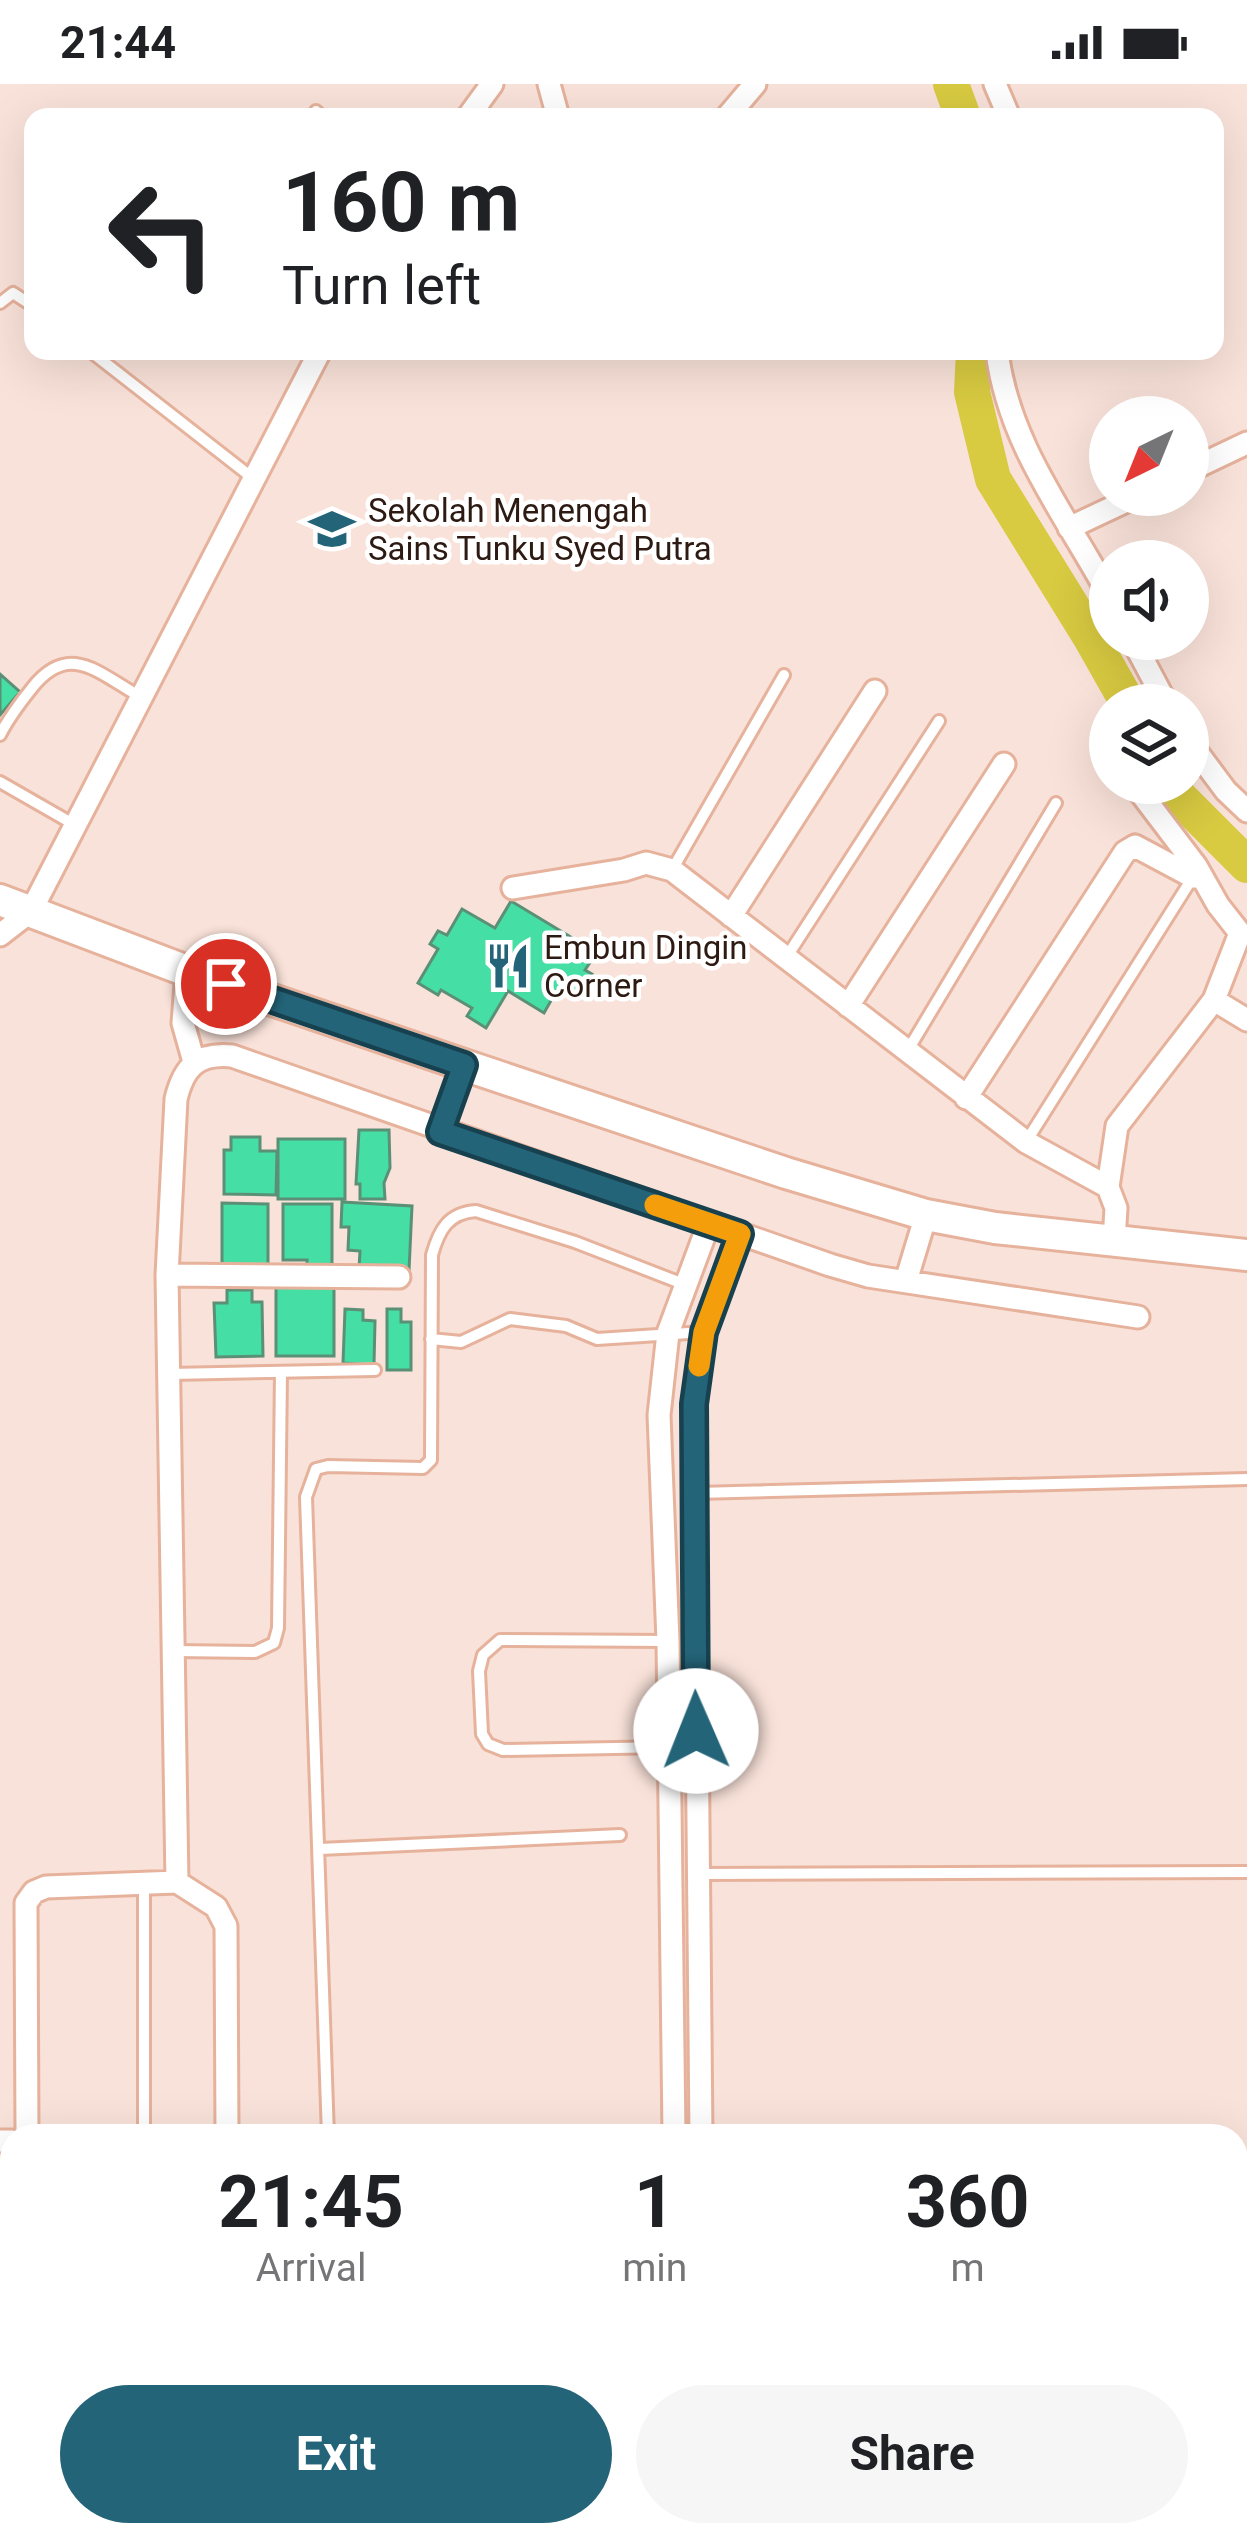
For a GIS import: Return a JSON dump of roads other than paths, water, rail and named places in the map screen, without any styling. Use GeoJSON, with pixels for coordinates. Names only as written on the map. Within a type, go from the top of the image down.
{"type":"FeatureCollection","features":[{"type":"Feature","properties":{"kind":"main road"},"geometry":{"type":"LineString","coordinates":[[0,900],[464,1065],[926,1215],[995,1228],[1247,1255]]}},
{"type":"Feature","properties":{"kind":"street"},"geometry":{"type":"LineString","coordinates":[[735,108],[755,84]]}},
{"type":"Feature","properties":{"kind":"street"},"geometry":{"type":"LineString","coordinates":[[0,934],[31,911],[315,360]]}},
{"type":"Feature","properties":{"kind":"street"},"geometry":{"type":"LineString","coordinates":[[999,360],[1019,436],[1089,562]]}},
{"type":"Feature","properties":{"kind":"street"},"geometry":{"type":"LineString","coordinates":[[1209,462],[1247,443]]}},
{"type":"Feature","properties":{"kind":"street"},"geometry":{"type":"LineString","coordinates":[[1069,528],[1094,516]]}},
{"type":"Feature","properties":{"kind":"street"},"geometry":{"type":"LineString","coordinates":[[731,916],[875,691]]}},
{"type":"Feature","properties":{"kind":"street"},"geometry":{"type":"LineString","coordinates":[[848,1006],[1004,764]]}},
{"type":"Feature","properties":{"kind":"street"},"geometry":{"type":"LineString","coordinates":[[1209,768],[1247,811]]}},
{"type":"Feature","properties":{"kind":"street"},"geometry":{"type":"LineString","coordinates":[[1114,1241],[1117,1208],[1108,1186],[1117,1126],[1214,1000],[1240,933],[1147,804]]}},
{"type":"Feature","properties":{"kind":"street"},"geometry":{"type":"LineString","coordinates":[[966,1098],[1125,852],[1135,846],[1144,848],[1197,877]]}},
{"type":"Feature","properties":{"kind":"street"},"geometry":{"type":"LineString","coordinates":[[513,888],[646,863],[672,870],[1026,1142],[1108,1186]]}},
{"type":"Feature","properties":{"kind":"street"},"geometry":{"type":"LineString","coordinates":[[187,970],[183,1023],[194,1062]]}},
{"type":"Feature","properties":{"kind":"street"},"geometry":{"type":"LineString","coordinates":[[1214,1000],[1247,1019]]}},
{"type":"Feature","properties":{"kind":"street"},"geometry":{"type":"LineString","coordinates":[[178,1882],[167,1275],[176,1099],[181,1080],[207,1054],[232,1056],[849,1271],[1138,1317]]}},
{"type":"Feature","properties":{"kind":"street"},"geometry":{"type":"LineString","coordinates":[[440,1132],[464,1065]]}},
{"type":"Feature","properties":{"kind":"street"},"geometry":{"type":"LineString","coordinates":[[906,1281],[926,1215]]}},
{"type":"Feature","properties":{"kind":"street"},"geometry":{"type":"LineString","coordinates":[[674,2124],[668,1641],[659,1414],[668,1333],[709,1223]]}},
{"type":"Feature","properties":{"kind":"street"},"geometry":{"type":"LineString","coordinates":[[701,2124],[694,1404],[704,1332],[740,1234]]}},
{"type":"Feature","properties":{"kind":"street"},"geometry":{"type":"LineString","coordinates":[[167,1275],[399,1277]]}},
{"type":"Feature","properties":{"kind":"street"},"geometry":{"type":"LineString","coordinates":[[27,2124],[26,1903],[46,1887],[178,1882],[215,1907],[226,1926],[227,2124]]}},
{"type":"Feature","properties":{"kind":"lane"},"geometry":{"type":"LineString","coordinates":[[102,360],[254,479]]}},
{"type":"Feature","properties":{"kind":"lane"},"geometry":{"type":"LineString","coordinates":[[0,735],[43,674],[63,662],[81,664],[139,696]]}},
{"type":"Feature","properties":{"kind":"lane"},"geometry":{"type":"LineString","coordinates":[[672,870],[784,675]]}},
{"type":"Feature","properties":{"kind":"lane"},"geometry":{"type":"LineString","coordinates":[[786,958],[939,721]]}},
{"type":"Feature","properties":{"kind":"lane"},"geometry":{"type":"LineString","coordinates":[[0,782],[76,825]]}},
{"type":"Feature","properties":{"kind":"lane"},"geometry":{"type":"LineString","coordinates":[[908,1050],[1056,803]]}},
{"type":"Feature","properties":{"kind":"lane"},"geometry":{"type":"LineString","coordinates":[[1026,1142],[1197,877]]}},
{"type":"Feature","properties":{"kind":"lane"},"geometry":{"type":"LineString","coordinates":[[328,2124],[309,1481],[316,1468],[423,1468],[431,1460],[432,1255],[438,1235],[461,1212],[476,1211],[575,1242],[686,1285]]}},
{"type":"Feature","properties":{"kind":"lane"},"geometry":{"type":"LineString","coordinates":[[431,1339],[460,1342],[510,1319],[566,1326],[598,1339],[704,1332]]}},
{"type":"Feature","properties":{"kind":"lane"},"geometry":{"type":"LineString","coordinates":[[170,1374],[375,1370]]}},
{"type":"Feature","properties":{"kind":"lane"},"geometry":{"type":"LineString","coordinates":[[175,1651],[255,1652],[274,1643],[278,1628],[281,1372]]}},
{"type":"Feature","properties":{"kind":"lane"},"geometry":{"type":"LineString","coordinates":[[693,1493],[1247,1479]]}},
{"type":"Feature","properties":{"kind":"lane"},"geometry":{"type":"LineString","coordinates":[[668,1641],[500,1640],[483,1655],[479,1671],[482,1734],[488,1744],[503,1750],[668,1747]]}},
{"type":"Feature","properties":{"kind":"lane"},"geometry":{"type":"LineString","coordinates":[[320,1849],[620,1835]]}},
{"type":"Feature","properties":{"kind":"lane"},"geometry":{"type":"LineString","coordinates":[[697,1874],[1247,1872]]}},
{"type":"Feature","properties":{"kind":"lane"},"geometry":{"type":"LineString","coordinates":[[144,1886],[144,2124]]}},
{"type":"Feature","properties":{"kind":"waterway"},"geometry":{"type":"LineString","coordinates":[[951,84],[960,108]]}},
{"type":"Feature","properties":{"kind":"waterway"},"geometry":{"type":"LineString","coordinates":[[974,360],[972,392],[993,479],[1117,684]]}},
{"type":"Feature","properties":{"kind":"waterway"},"geometry":{"type":"LineString","coordinates":[[1186,804],[1247,865]]}},
{"type":"Feature","properties":{"kind":"place","name":"Sekolah Menengah Sains Tunku Syed Putra"},"geometry":{"type":"Point","coordinates":[332,529]}},
{"type":"Feature","properties":{"kind":"place","name":"Embun Dingin Corner"},"geometry":{"type":"Point","coordinates":[508,966]}}]}
